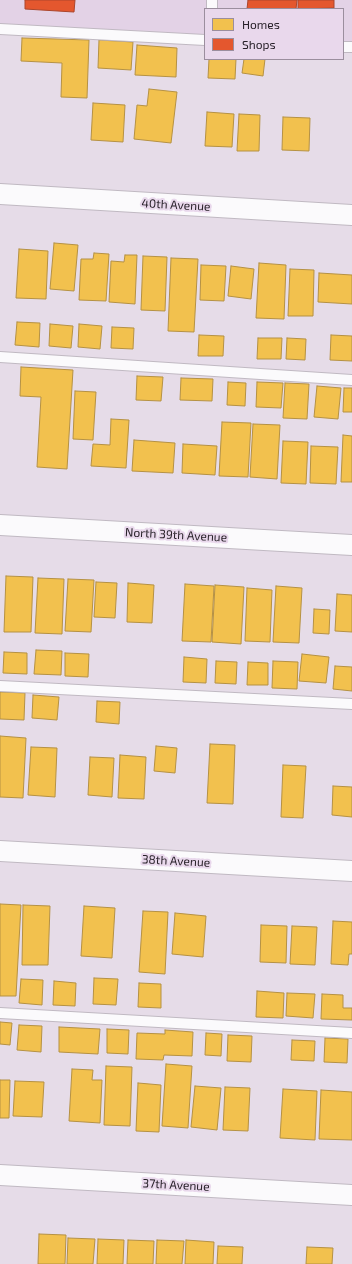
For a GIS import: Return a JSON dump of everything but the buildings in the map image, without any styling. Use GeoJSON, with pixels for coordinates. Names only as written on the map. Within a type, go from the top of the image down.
{"type":"FeatureCollection","features":[{"type":"Feature","properties":{"kind":"street","name":"40th Avenue"},"geometry":{"type":"LineString","coordinates":[[0,194],[352,215]]}},
{"type":"Feature","properties":{"kind":"street","name":"North 39th Avenue"},"geometry":{"type":"LineString","coordinates":[[0,525],[352,545]]}},
{"type":"Feature","properties":{"kind":"street","name":"38th Avenue"},"geometry":{"type":"LineString","coordinates":[[0,851],[352,870]]}},
{"type":"Feature","properties":{"kind":"street","name":"37th Avenue"},"geometry":{"type":"LineString","coordinates":[[0,1175],[352,1195]]}},
{"type":"Feature","properties":{"kind":"lane"},"geometry":{"type":"LineString","coordinates":[[0,29],[204,40]]}},
{"type":"Feature","properties":{"kind":"lane"},"geometry":{"type":"LineString","coordinates":[[0,356],[352,380]]}},
{"type":"Feature","properties":{"kind":"lane"},"geometry":{"type":"LineString","coordinates":[[0,686],[352,704]]}},
{"type":"Feature","properties":{"kind":"lane"},"geometry":{"type":"LineString","coordinates":[[0,1013],[352,1033]]}},
{"type":"Feature","properties":{"kind":"shaded area"},"geometry":{"type":"Polygon","coordinates":[[[0,0],[352,0],[352,47],[344,47],[344,8],[204,8],[204,40],[0,29],[0,0]]]}}]}
